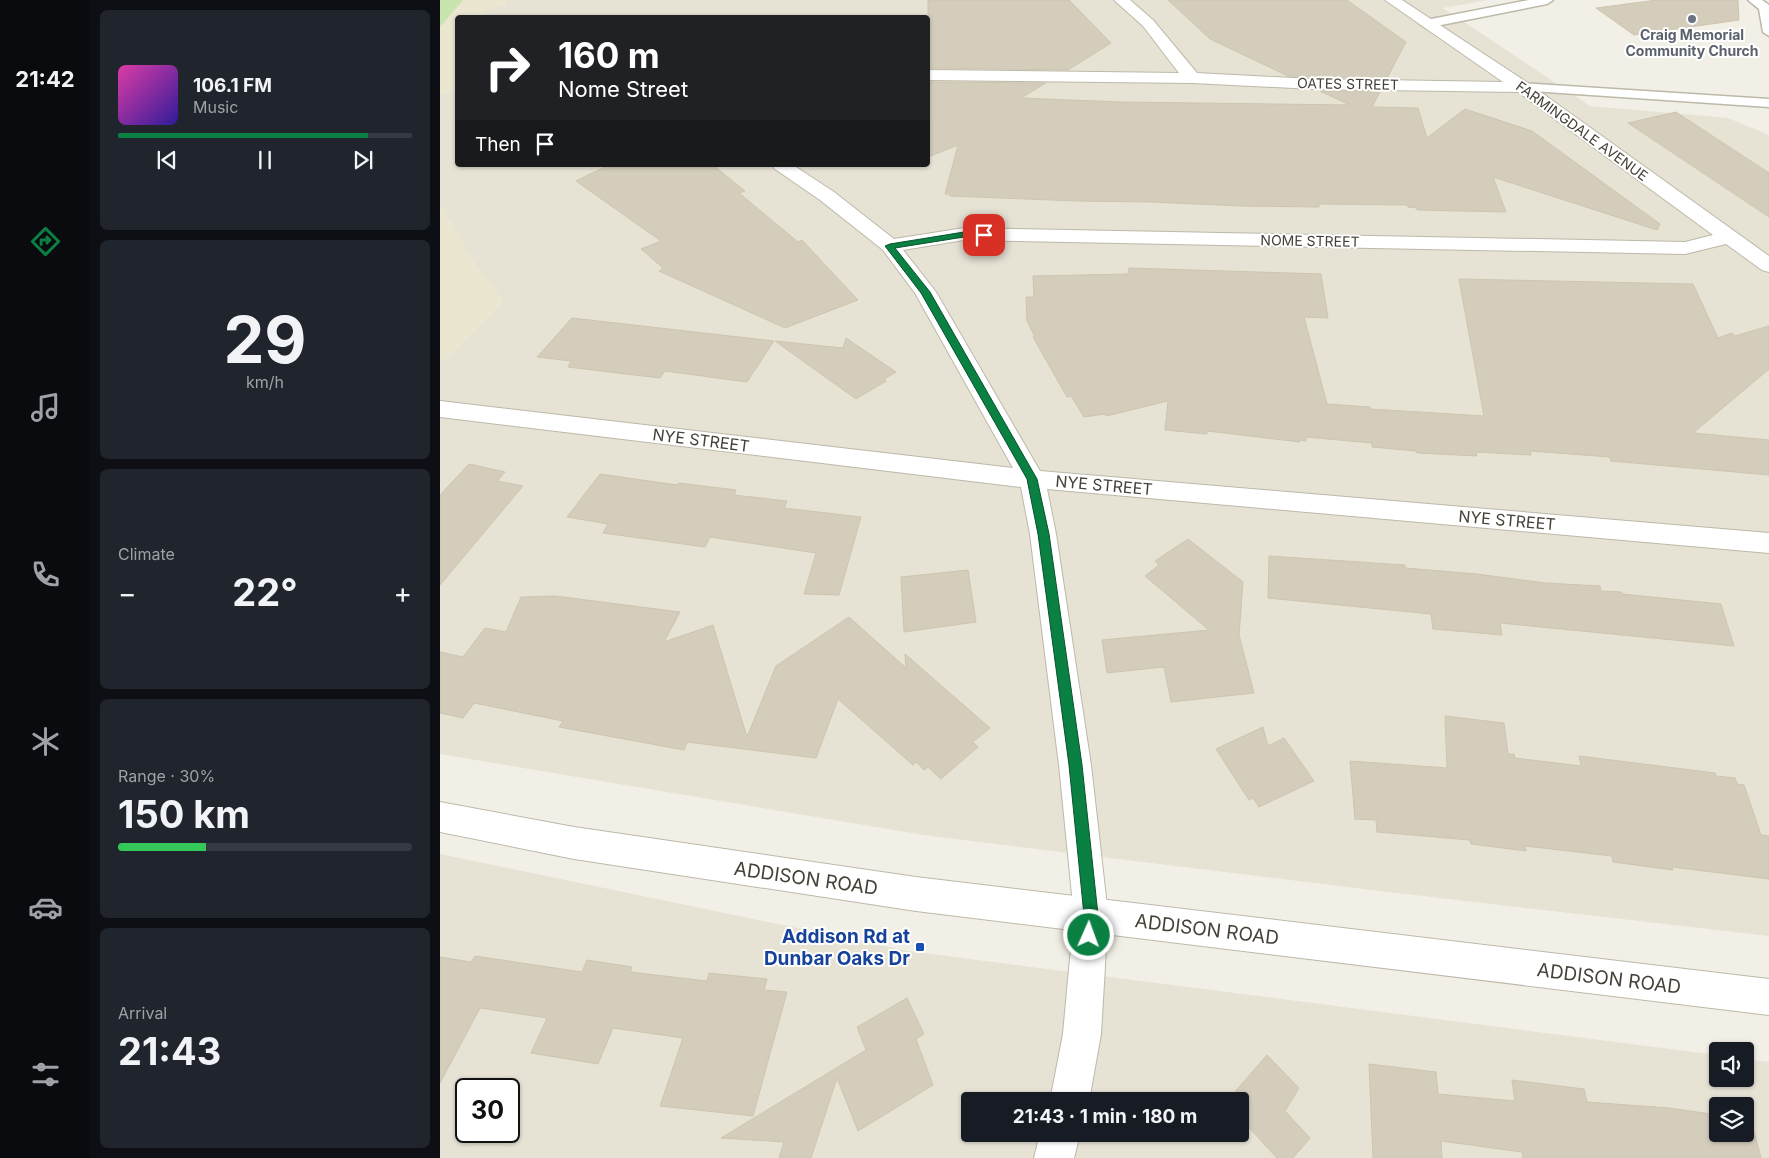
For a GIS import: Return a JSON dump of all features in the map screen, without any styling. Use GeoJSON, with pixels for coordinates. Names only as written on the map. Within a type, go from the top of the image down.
{"type":"FeatureCollection","features":[{"type":"Feature","properties":{"kind":"street"},"geometry":{"type":"LineString","coordinates":[[1121,0],[1148,23],[1192,78]]}},
{"type":"Feature","properties":{"kind":"street","name":"FARMINGDALE AVENUE"},"geometry":{"type":"LineString","coordinates":[[1392,0],[1522,87],[1769,266]]}},
{"type":"Feature","properties":{"kind":"street","name":"OATES STREET"},"geometry":{"type":"LineString","coordinates":[[930,76],[1192,78],[1312,84],[1522,87]]}},
{"type":"Feature","properties":{"kind":"street"},"geometry":{"type":"LineString","coordinates":[[784,167],[827,196],[890,246],[925,292],[1032,479],[1043,534],[1075,765],[1091,915],[1082,1034],[1071,1092]]}},
{"type":"Feature","properties":{"kind":"street","name":"NOME STREET"},"geometry":{"type":"LineString","coordinates":[[890,246],[964,234],[1685,248],[1730,238]]}},
{"type":"Feature","properties":{"kind":"street","name":"NYE STREET"},"geometry":{"type":"LineString","coordinates":[[440,409],[1032,479],[1769,543]]}},
{"type":"Feature","properties":{"kind":"street","name":"ADDISON ROAD"},"geometry":{"type":"LineString","coordinates":[[440,817],[574,843],[916,894],[1769,997]]}},
{"type":"Feature","properties":{"kind":"street"},"geometry":{"type":"LineString","coordinates":[[1054,1158],[1058,1142]]}},
{"type":"Feature","properties":{"kind":"lane"},"geometry":{"type":"LineString","coordinates":[[1426,24],[1547,0]]}},
{"type":"Feature","properties":{"kind":"lane"},"geometry":{"type":"LineString","coordinates":[[1754,0],[1765,8],[1769,32]]}},
{"type":"Feature","properties":{"kind":"lane","name":"OATES STREET"},"geometry":{"type":"LineString","coordinates":[[1522,87],[1769,103]]}},
{"type":"Feature","properties":{"kind":"shaded area"},"geometry":{"type":"Polygon","coordinates":[[[440,0],[506,0],[506,5],[484,10],[484,15],[455,15],[455,90],[440,94],[440,0]]]}},
{"type":"Feature","properties":{"kind":"shaded area"},"geometry":{"type":"Polygon","coordinates":[[[506,0],[1489,0],[1443,8],[1590,106],[1728,118],[1769,135],[1769,936],[930,836],[440,754],[440,361],[445,361],[503,301],[476,266],[440,204],[440,94],[455,90],[455,167],[930,167],[930,15],[484,15],[484,10],[506,5],[506,0]]]}},
{"type":"Feature","properties":{"kind":"shaded area"},"geometry":{"type":"Polygon","coordinates":[[[440,204],[476,266],[504,301],[445,361],[440,361],[440,204]]]}},
{"type":"Feature","properties":{"kind":"shaded area"},"geometry":{"type":"Polygon","coordinates":[[[440,854],[908,951],[1709,1054],[1709,1087],[1754,1087],[1754,1060],[1769,1062],[1769,1158],[440,1158],[440,854]]]}},
{"type":"Feature","properties":{"kind":"green space"},"geometry":{"type":"Polygon","coordinates":[[[440,0],[463,0],[440,27],[440,0]]]}},
{"type":"Feature","properties":{"kind":"building"},"geometry":{"type":"Polygon","coordinates":[[[928,0],[1069,0],[1111,43],[1068,70],[930,68],[930,15],[928,15],[928,0]]]}},
{"type":"Feature","properties":{"kind":"building"},"geometry":{"type":"Polygon","coordinates":[[[1168,0],[1347,0],[1406,42],[1387,78],[1288,76],[1210,39],[1168,0]]]}},
{"type":"Feature","properties":{"kind":"building"},"geometry":{"type":"Polygon","coordinates":[[[1657,0],[1738,0],[1739,20],[1634,35],[1596,8],[1657,0]]]}},
{"type":"Feature","properties":{"kind":"building"},"geometry":{"type":"Polygon","coordinates":[[[930,82],[1046,83],[1021,98],[1120,102],[1350,105],[1320,91],[1380,92],[1372,107],[1418,108],[1427,138],[1465,109],[1532,131],[1660,224],[1657,230],[1493,177],[1506,212],[1417,210],[1417,208],[1408,207],[1407,205],[1319,204],[1319,207],[1241,206],[950,196],[950,194],[945,194],[958,145],[930,156],[930,82]]]}},
{"type":"Feature","properties":{"kind":"building"},"geometry":{"type":"Polygon","coordinates":[[[1676,112],[1769,173],[1769,217],[1628,123],[1676,112]]]}},
{"type":"Feature","properties":{"kind":"building"},"geometry":{"type":"Polygon","coordinates":[[[605,167],[715,167],[745,191],[739,193],[798,242],[802,240],[858,300],[785,328],[659,271],[663,268],[641,249],[661,241],[576,181],[605,167]]]}},
{"type":"Feature","properties":{"kind":"building"},"geometry":{"type":"Polygon","coordinates":[[[1129,268],[1321,274],[1328,318],[1304,317],[1327,404],[1370,407],[1370,409],[1484,416],[1459,279],[1693,284],[1718,338],[1732,333],[1735,336],[1769,326],[1769,369],[1693,433],[1769,440],[1769,475],[1611,461],[1610,457],[1530,451],[1531,455],[1476,452],[1477,456],[1417,453],[1416,451],[1372,447],[1372,443],[1306,437],[1306,441],[1300,440],[1300,442],[1207,431],[1207,434],[1165,430],[1168,401],[1106,416],[1105,414],[1084,417],[1071,396],[1067,397],[1033,337],[1035,337],[1027,321],[1026,297],[1034,297],[1033,276],[1128,274],[1129,268]]]}},
{"type":"Feature","properties":{"kind":"building"},"geometry":{"type":"Polygon","coordinates":[[[572,318],[774,341],[747,382],[665,371],[660,378],[609,372],[568,367],[571,361],[537,357],[572,318]]]}},
{"type":"Feature","properties":{"kind":"building"},"geometry":{"type":"Polygon","coordinates":[[[846,338],[896,372],[884,379],[886,381],[856,399],[775,341],[843,348],[846,338]]]}},
{"type":"Feature","properties":{"kind":"building"},"geometry":{"type":"Polygon","coordinates":[[[469,464],[505,472],[497,481],[523,486],[440,585],[440,495],[469,464]]]}},
{"type":"Feature","properties":{"kind":"building"},"geometry":{"type":"Polygon","coordinates":[[[600,474],[677,485],[679,483],[736,490],[734,495],[787,501],[784,508],[861,517],[839,595],[804,594],[816,553],[710,537],[705,547],[603,533],[608,524],[567,517],[600,474]]]}},
{"type":"Feature","properties":{"kind":"building"},"geometry":{"type":"Polygon","coordinates":[[[1188,539],[1243,582],[1239,635],[1254,693],[1171,702],[1164,667],[1107,673],[1102,640],[1209,630],[1145,576],[1159,565],[1155,561],[1188,539]]]}},
{"type":"Feature","properties":{"kind":"building"},"geometry":{"type":"Polygon","coordinates":[[[1269,556],[1405,565],[1405,568],[1477,574],[1545,583],[1600,586],[1601,591],[1721,604],[1734,646],[1500,623],[1502,635],[1433,629],[1431,614],[1268,598],[1269,556]]]}},
{"type":"Feature","properties":{"kind":"building"},"geometry":{"type":"Polygon","coordinates":[[[968,570],[976,622],[904,632],[901,577],[968,570]]]}},
{"type":"Feature","properties":{"kind":"building"},"geometry":{"type":"Polygon","coordinates":[[[555,596],[680,612],[664,642],[713,625],[747,737],[776,666],[849,617],[906,668],[905,654],[990,728],[973,742],[978,747],[941,779],[928,767],[924,770],[916,762],[913,765],[838,699],[816,758],[687,742],[684,750],[559,727],[563,721],[474,703],[463,718],[440,713],[440,652],[463,657],[485,628],[506,632],[521,597],[555,596]]]}},
{"type":"Feature","properties":{"kind":"building"},"geometry":{"type":"Polygon","coordinates":[[[1445,716],[1504,723],[1508,754],[1514,754],[1515,758],[1581,766],[1579,756],[1715,773],[1716,776],[1735,778],[1737,784],[1744,785],[1761,835],[1769,836],[1769,879],[1613,862],[1612,856],[1525,846],[1526,851],[1471,844],[1470,840],[1377,832],[1376,820],[1355,819],[1350,761],[1447,768],[1445,716]]]}},
{"type":"Feature","properties":{"kind":"building"},"geometry":{"type":"Polygon","coordinates":[[[1263,727],[1268,746],[1284,738],[1314,781],[1259,807],[1253,798],[1249,800],[1216,749],[1263,727]]]}},
{"type":"Feature","properties":{"kind":"building"},"geometry":{"type":"Polygon","coordinates":[[[475,956],[582,972],[587,960],[632,967],[630,972],[707,981],[709,973],[767,979],[764,990],[787,992],[753,1116],[660,1106],[683,1038],[613,1028],[598,1064],[531,1053],[547,1018],[480,1008],[440,1083],[440,957],[471,962],[475,956]]]}},
{"type":"Feature","properties":{"kind":"building"},"geometry":{"type":"Polygon","coordinates":[[[907,998],[924,1034],[916,1039],[933,1085],[858,1131],[837,1078],[811,1158],[779,1158],[784,1142],[721,1138],[866,1050],[857,1027],[907,998]]]}},
{"type":"Feature","properties":{"kind":"building"},"geometry":{"type":"Polygon","coordinates":[[[1267,1055],[1299,1088],[1285,1111],[1310,1138],[1293,1158],[1277,1158],[1249,1128],[1249,1092],[1235,1092],[1267,1055]]]}},
{"type":"Feature","properties":{"kind":"building"},"geometry":{"type":"Polygon","coordinates":[[[1369,1064],[1436,1072],[1438,1094],[1515,1101],[1512,1080],[1584,1089],[1587,1102],[1669,1108],[1709,1114],[1709,1142],[1754,1142],[1754,1131],[1761,1158],[1523,1158],[1522,1152],[1441,1141],[1442,1158],[1373,1158],[1369,1064]]]}},
{"type":"Feature","properties":{"kind":"place","name":"Craig Memorial Community Church"},"geometry":{"type":"Point","coordinates":[1692,19]}},
{"type":"Feature","properties":{"kind":"place","name":"Addison Rd at Dunbar Oaks Dr"},"geometry":{"type":"Point","coordinates":[920,947]}},
{"type":"Feature","properties":{"kind":"route"},"geometry":{"type":"LineString","coordinates":[[984,235],[964,234],[890,246],[925,292],[1032,479],[1043,534],[1075,765],[1091,915],[1089,935]]}}]}
